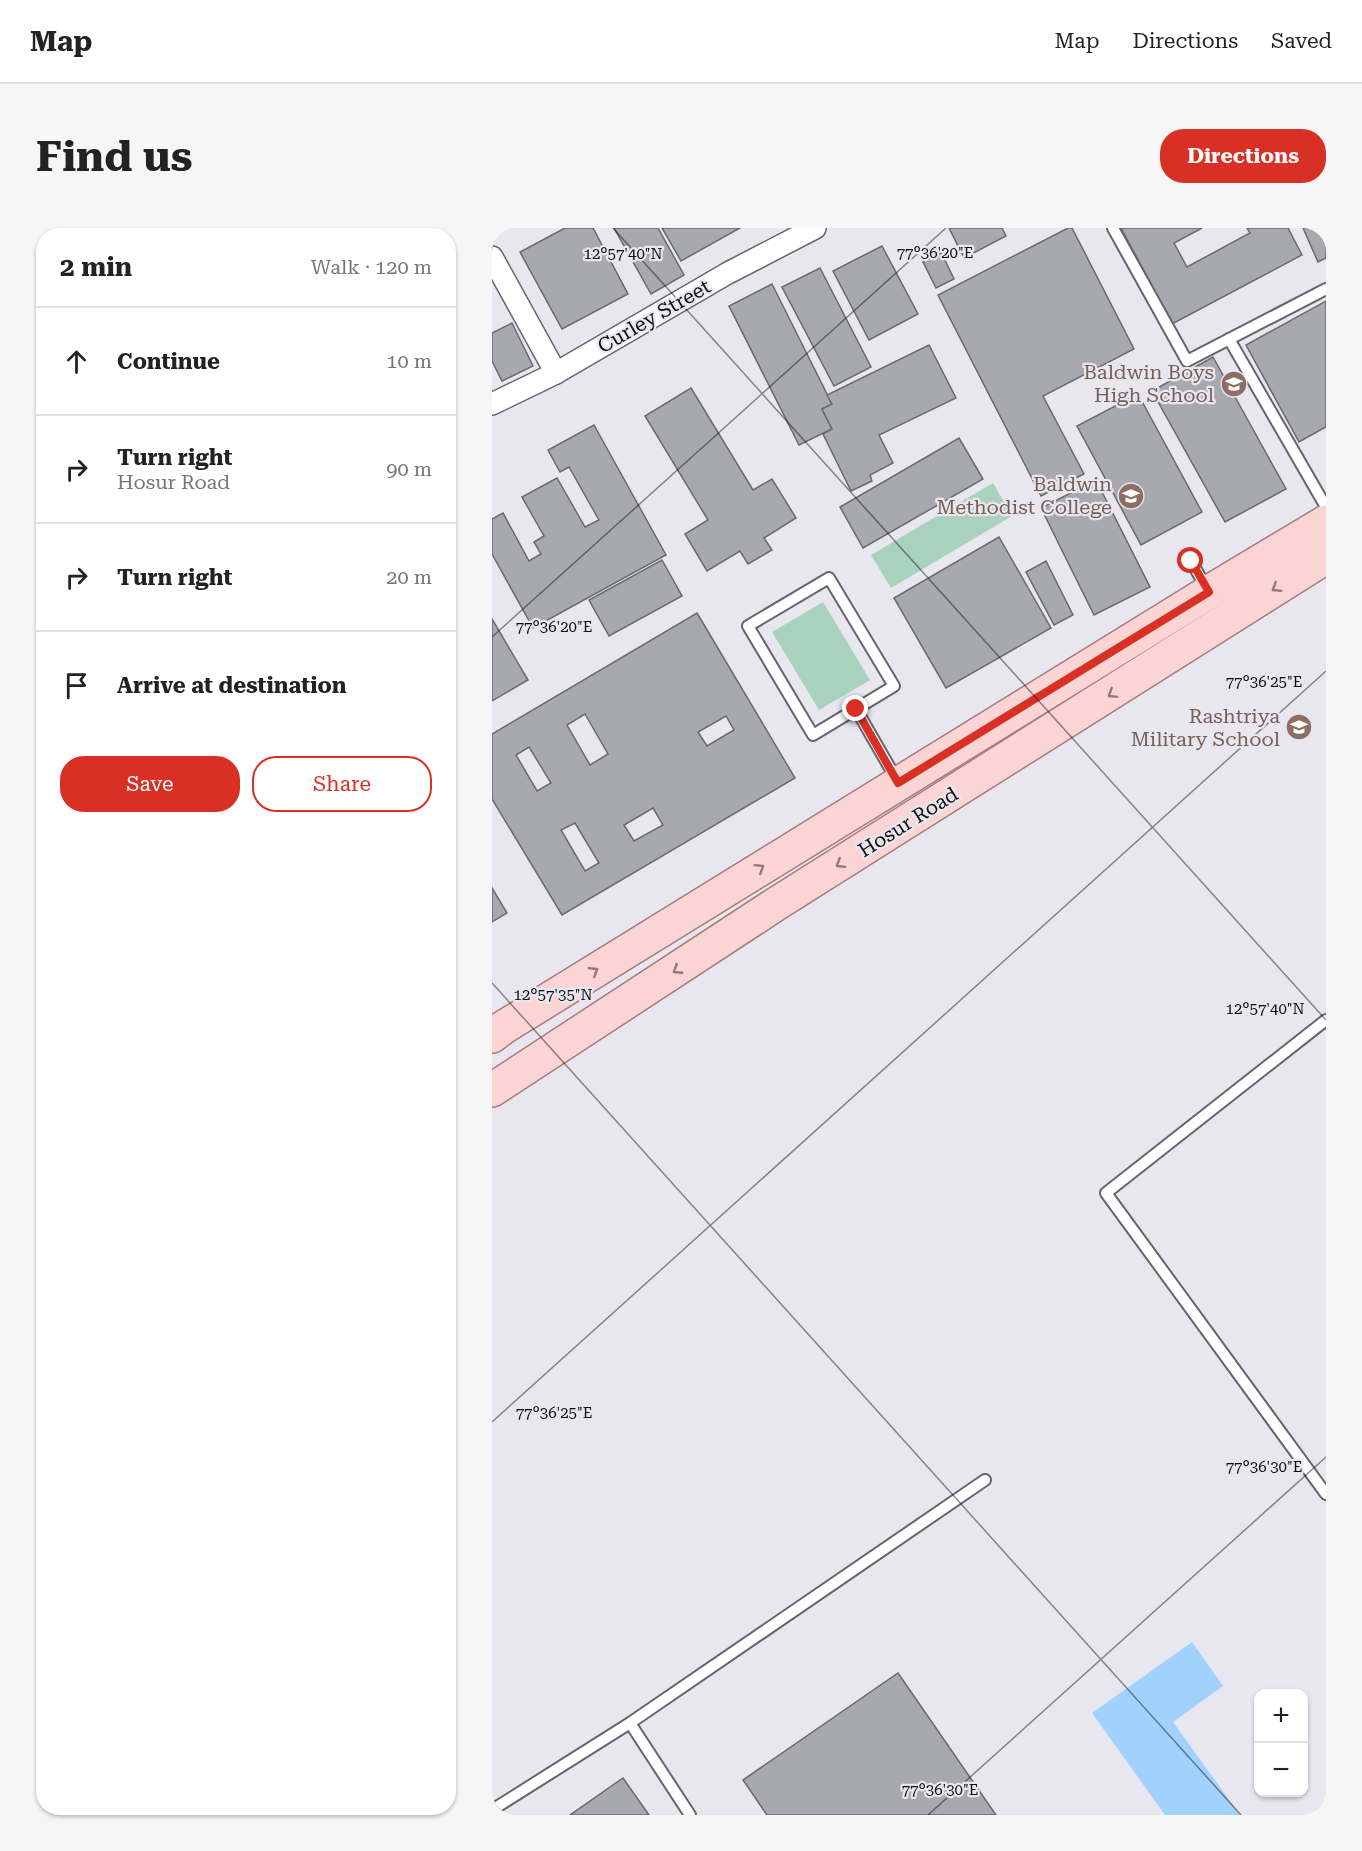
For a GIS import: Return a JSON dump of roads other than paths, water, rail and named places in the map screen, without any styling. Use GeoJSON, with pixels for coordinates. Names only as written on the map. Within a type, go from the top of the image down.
{"type":"FeatureCollection","features":[{"type":"Feature","properties":{"kind":"main road","name":"Hosur Road"},"geometry":{"type":"LineString","coordinates":[[492,1036],[504,1026],[898,783],[1326,522]]}},
{"type":"Feature","properties":{"kind":"main road","name":"Hosur Road"},"geometry":{"type":"LineString","coordinates":[[492,1090],[776,904],[1326,557]]}},
{"type":"Feature","properties":{"kind":"street","name":"Curley Street"},"geometry":{"type":"LineString","coordinates":[[492,404],[556,373],[728,273],[815,228]]}},
{"type":"Feature","properties":{"kind":"street"},"geometry":{"type":"LineString","coordinates":[[492,257],[556,373]]}},
{"type":"Feature","properties":{"kind":"lane"},"geometry":{"type":"LineString","coordinates":[[1113,228],[1187,361],[1326,289]]}},
{"type":"Feature","properties":{"kind":"lane"},"geometry":{"type":"LineString","coordinates":[[1229,339],[1326,507]]}},
{"type":"Feature","properties":{"kind":"lane"},"geometry":{"type":"LineString","coordinates":[[1191,561],[1209,592]]}},
{"type":"Feature","properties":{"kind":"lane"},"geometry":{"type":"LineString","coordinates":[[829,578],[894,686],[856,709],[813,735],[748,626],[829,578]]}},
{"type":"Feature","properties":{"kind":"lane"},"geometry":{"type":"LineString","coordinates":[[856,709],[898,783]]}},
{"type":"Feature","properties":{"kind":"lane"},"geometry":{"type":"LineString","coordinates":[[1326,1020],[1106,1193],[1326,1494]]}},
{"type":"Feature","properties":{"kind":"lane"},"geometry":{"type":"LineString","coordinates":[[492,1810],[630,1723],[985,1480]]}},
{"type":"Feature","properties":{"kind":"lane"},"geometry":{"type":"LineString","coordinates":[[630,1723],[690,1815]]}},
{"type":"Feature","properties":{"kind":"water"},"geometry":{"type":"Polygon","coordinates":[[[1192,1642],[1223,1686],[1173,1722],[1240,1815],[1165,1815],[1092,1713],[1192,1642]]]}},
{"type":"Feature","properties":{"kind":"place","name":"Baldwin Boys High School"},"geometry":{"type":"Point","coordinates":[1234,384]}},
{"type":"Feature","properties":{"kind":"place","name":"Baldwin Methodist College"},"geometry":{"type":"Point","coordinates":[1131,496]}},
{"type":"Feature","properties":{"kind":"place","name":"Rashtriya Military School"},"geometry":{"type":"Point","coordinates":[1299,727]}}]}
